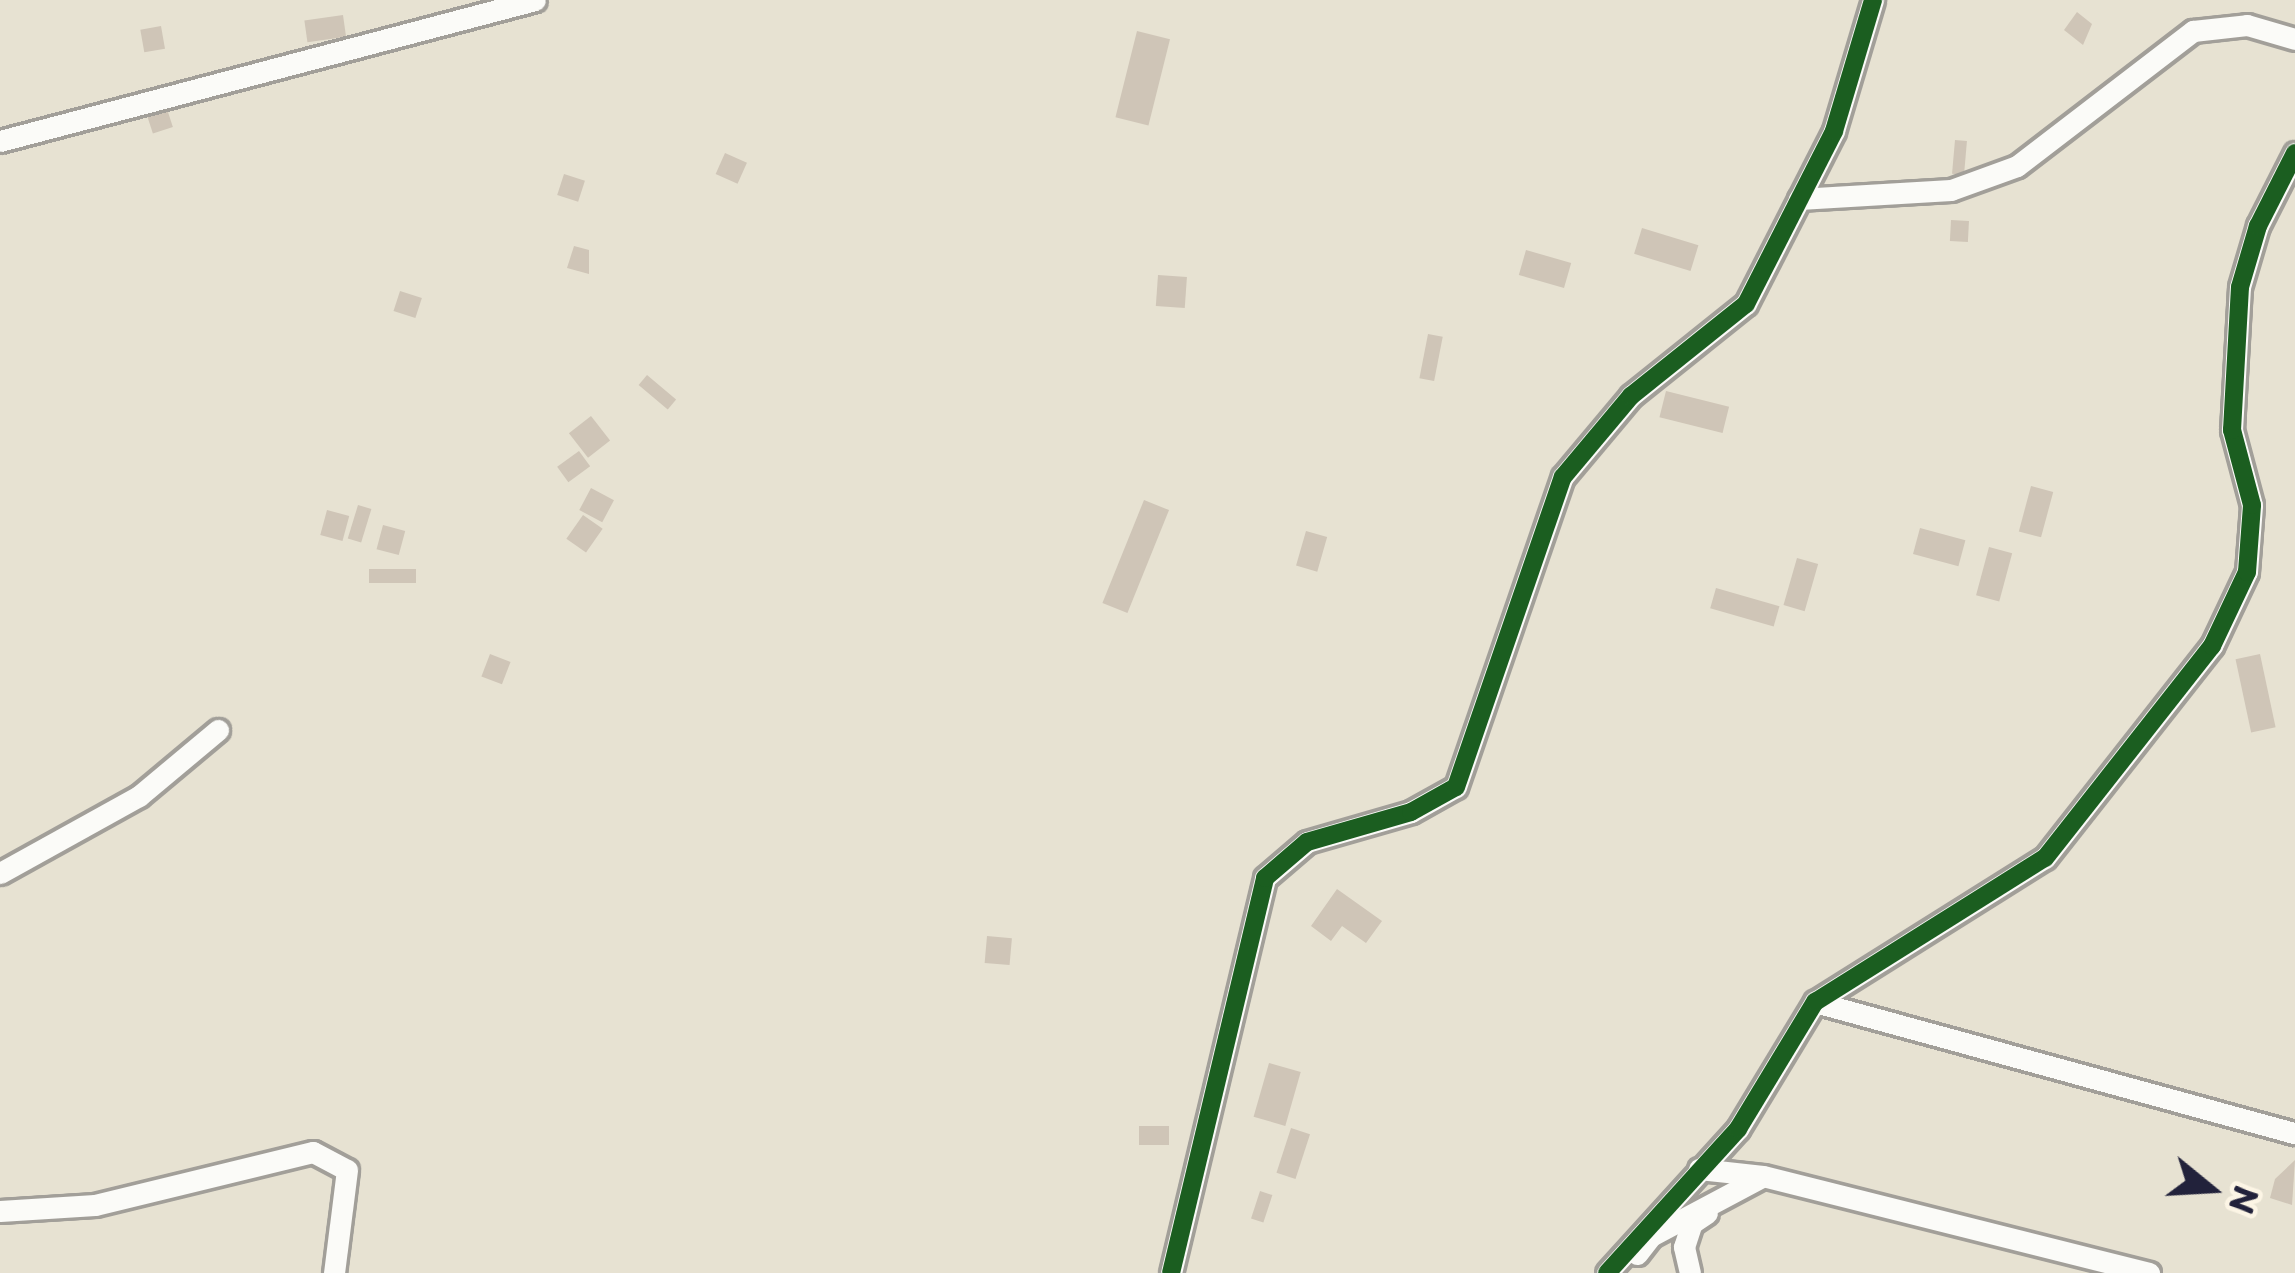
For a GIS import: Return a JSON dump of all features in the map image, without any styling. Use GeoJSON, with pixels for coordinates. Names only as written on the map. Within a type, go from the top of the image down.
{"type":"FeatureCollection","features":[{"type":"Feature","properties":{"kind":"street"},"geometry":{"type":"LineString","coordinates":[[0,141],[535,0]]}},
{"type":"Feature","properties":{"kind":"street"},"geometry":{"type":"LineString","coordinates":[[1171,1273],[1265,878],[1307,842],[1412,812],[1456,787],[1564,477],[1630,396],[1746,304],[1834,131],[1873,0]]}},
{"type":"Feature","properties":{"kind":"street"},"geometry":{"type":"LineString","coordinates":[[1799,200],[1951,190],[2017,166],[2193,32],[2247,25],[2295,39]]}},
{"type":"Feature","properties":{"kind":"street"},"geometry":{"type":"LineString","coordinates":[[1611,1273],[1738,1130],[1815,1003],[2045,858],[2212,646],[2246,572],[2252,505],[2232,430],[2240,286],[2258,226],[2295,153]]}},
{"type":"Feature","properties":{"kind":"street"},"geometry":{"type":"LineString","coordinates":[[0,873],[139,796],[218,730]]}},
{"type":"Feature","properties":{"kind":"street"},"geometry":{"type":"LineString","coordinates":[[1815,1003],[2295,1133]]}},
{"type":"Feature","properties":{"kind":"street"},"geometry":{"type":"LineString","coordinates":[[0,1211],[95,1205],[313,1152],[346,1170],[334,1273]]}},
{"type":"Feature","properties":{"kind":"street"},"geometry":{"type":"LineString","coordinates":[[1700,1168],[1763,1176],[2117,1269],[2150,1273]]}},
{"type":"Feature","properties":{"kind":"street"},"geometry":{"type":"LineString","coordinates":[[1611,1273],[1651,1236],[1763,1176]]}},
{"type":"Feature","properties":{"kind":"street"},"geometry":{"type":"LineString","coordinates":[[1690,1273],[1684,1247],[1692,1223],[1763,1176]]}},
{"type":"Feature","properties":{"kind":"building"},"geometry":{"type":"Polygon","coordinates":[[[2077,12],[2092,24],[2083,45],[2064,30],[2077,12]]]}},
{"type":"Feature","properties":{"kind":"building"},"geometry":{"type":"Polygon","coordinates":[[[343,15],[346,37],[307,42],[304,20],[343,15]]]}},
{"type":"Feature","properties":{"kind":"building"},"geometry":{"type":"Polygon","coordinates":[[[161,26],[165,49],[144,52],[140,30],[161,26]]]}},
{"type":"Feature","properties":{"kind":"building"},"geometry":{"type":"Polygon","coordinates":[[[1137,31],[1170,39],[1148,126],[1115,117],[1137,31]]]}},
{"type":"Feature","properties":{"kind":"building"},"geometry":{"type":"Polygon","coordinates":[[[167,109],[173,127],[153,134],[147,115],[167,109]]]}},
{"type":"Feature","properties":{"kind":"building"},"geometry":{"type":"Polygon","coordinates":[[[1955,140],[1967,141],[1964,175],[1952,174],[1955,140]]]}},
{"type":"Feature","properties":{"kind":"building"},"geometry":{"type":"Polygon","coordinates":[[[725,153],[747,163],[738,184],[716,174],[725,153]]]}},
{"type":"Feature","properties":{"kind":"building"},"geometry":{"type":"Polygon","coordinates":[[[564,174],[585,181],[578,202],[557,195],[564,174]]]}},
{"type":"Feature","properties":{"kind":"building"},"geometry":{"type":"Polygon","coordinates":[[[1951,220],[1969,221],[1968,242],[1950,241],[1951,220]]]}},
{"type":"Feature","properties":{"kind":"building"},"geometry":{"type":"Polygon","coordinates":[[[1642,228],[1698,245],[1691,271],[1634,254],[1642,228]]]}},
{"type":"Feature","properties":{"kind":"building"},"geometry":{"type":"Polygon","coordinates":[[[574,246],[589,250],[589,274],[567,268],[574,246]]]}},
{"type":"Feature","properties":{"kind":"building"},"geometry":{"type":"Polygon","coordinates":[[[1526,250],[1571,263],[1564,288],[1519,275],[1526,250]]]}},
{"type":"Feature","properties":{"kind":"building"},"geometry":{"type":"Polygon","coordinates":[[[1158,275],[1187,277],[1185,308],[1156,306],[1158,275]]]}},
{"type":"Feature","properties":{"kind":"building"},"geometry":{"type":"Polygon","coordinates":[[[400,291],[422,298],[415,318],[394,311],[400,291]]]}},
{"type":"Feature","properties":{"kind":"building"},"geometry":{"type":"Polygon","coordinates":[[[1428,334],[1443,337],[1434,381],[1419,378],[1428,334]]]}},
{"type":"Feature","properties":{"kind":"building"},"geometry":{"type":"Polygon","coordinates":[[[647,375],[676,399],[668,409],[639,385],[647,375]]]}},
{"type":"Feature","properties":{"kind":"building"},"geometry":{"type":"Polygon","coordinates":[[[1666,391],[1729,407],[1723,433],[1659,417],[1666,391]]]}},
{"type":"Feature","properties":{"kind":"building"},"geometry":{"type":"Polygon","coordinates":[[[591,416],[610,440],[588,458],[569,433],[591,416]]]}},
{"type":"Feature","properties":{"kind":"building"},"geometry":{"type":"Polygon","coordinates":[[[579,451],[590,466],[568,482],[557,467],[579,451]]]}},
{"type":"Feature","properties":{"kind":"building"},"geometry":{"type":"Polygon","coordinates":[[[2031,486],[2053,492],[2041,537],[2019,531],[2031,486]]]}},
{"type":"Feature","properties":{"kind":"building"},"geometry":{"type":"Polygon","coordinates":[[[591,488],[614,500],[602,522],[579,510],[591,488]]]}},
{"type":"Feature","properties":{"kind":"building"},"geometry":{"type":"Polygon","coordinates":[[[1144,500],[1169,510],[1127,613],[1102,603],[1144,500]]]}},
{"type":"Feature","properties":{"kind":"building"},"geometry":{"type":"Polygon","coordinates":[[[358,505],[371,509],[361,543],[348,538],[358,505]]]}},
{"type":"Feature","properties":{"kind":"building"},"geometry":{"type":"Polygon","coordinates":[[[327,510],[349,516],[342,541],[320,535],[327,510]]]}},
{"type":"Feature","properties":{"kind":"building"},"geometry":{"type":"Polygon","coordinates":[[[583,515],[603,529],[586,553],[566,539],[583,515]]]}},
{"type":"Feature","properties":{"kind":"building"},"geometry":{"type":"Polygon","coordinates":[[[383,525],[405,531],[399,555],[377,549],[383,525]]]}},
{"type":"Feature","properties":{"kind":"building"},"geometry":{"type":"Polygon","coordinates":[[[1920,528],[1965,540],[1958,566],[1913,554],[1920,528]]]}},
{"type":"Feature","properties":{"kind":"building"},"geometry":{"type":"Polygon","coordinates":[[[1306,531],[1327,537],[1317,572],[1296,566],[1306,531]]]}},
{"type":"Feature","properties":{"kind":"building"},"geometry":{"type":"Polygon","coordinates":[[[1989,547],[2012,553],[1999,602],[1976,595],[1989,547]]]}},
{"type":"Feature","properties":{"kind":"building"},"geometry":{"type":"Polygon","coordinates":[[[1797,558],[1818,564],[1805,611],[1783,605],[1797,558]]]}},
{"type":"Feature","properties":{"kind":"building"},"geometry":{"type":"Polygon","coordinates":[[[369,569],[416,569],[416,583],[369,583],[369,569]]]}},
{"type":"Feature","properties":{"kind":"building"},"geometry":{"type":"Polygon","coordinates":[[[1716,588],[1779,606],[1774,626],[1710,608],[1716,588]]]}},
{"type":"Feature","properties":{"kind":"building"},"geometry":{"type":"Polygon","coordinates":[[[490,654],[511,662],[502,684],[481,676],[490,654]]]}},
{"type":"Feature","properties":{"kind":"building"},"geometry":{"type":"Polygon","coordinates":[[[2260,654],[2276,727],[2251,733],[2236,659],[2260,654]]]}},
{"type":"Feature","properties":{"kind":"building"},"geometry":{"type":"Polygon","coordinates":[[[1337,889],[1382,921],[1366,943],[1342,926],[1331,941],[1311,926],[1337,889]]]}},
{"type":"Feature","properties":{"kind":"building"},"geometry":{"type":"Polygon","coordinates":[[[987,936],[1012,938],[1010,965],[985,963],[987,936]]]}},
{"type":"Feature","properties":{"kind":"building"},"geometry":{"type":"Polygon","coordinates":[[[1269,1063],[1301,1072],[1285,1126],[1254,1117],[1269,1063]]]}},
{"type":"Feature","properties":{"kind":"building"},"geometry":{"type":"Polygon","coordinates":[[[1139,1126],[1169,1126],[1169,1145],[1139,1145],[1139,1126]]]}},
{"type":"Feature","properties":{"kind":"building"},"geometry":{"type":"Polygon","coordinates":[[[1291,1128],[1310,1134],[1295,1179],[1276,1173],[1291,1128]]]}},
{"type":"Feature","properties":{"kind":"building"},"geometry":{"type":"Polygon","coordinates":[[[2295,1160],[2292,1205],[2270,1198],[2275,1179],[2295,1160]]]}},
{"type":"Feature","properties":{"kind":"building"},"geometry":{"type":"Polygon","coordinates":[[[1260,1191],[1272,1195],[1263,1223],[1251,1219],[1260,1191]]]}},
{"type":"Feature","properties":{"kind":"cycle path"},"geometry":{"type":"LineString","coordinates":[[1171,1273],[1265,878],[1307,842],[1411,812],[1456,787],[1563,477],[1631,396],[1746,304],[1834,131],[1873,0]]}},
{"type":"Feature","properties":{"kind":"cycle path"},"geometry":{"type":"LineString","coordinates":[[1607,1273],[1738,1129],[1815,1002],[2045,858],[2212,646],[2247,572],[2252,505],[2232,430],[2240,287],[2258,226],[2295,153]]}}]}
